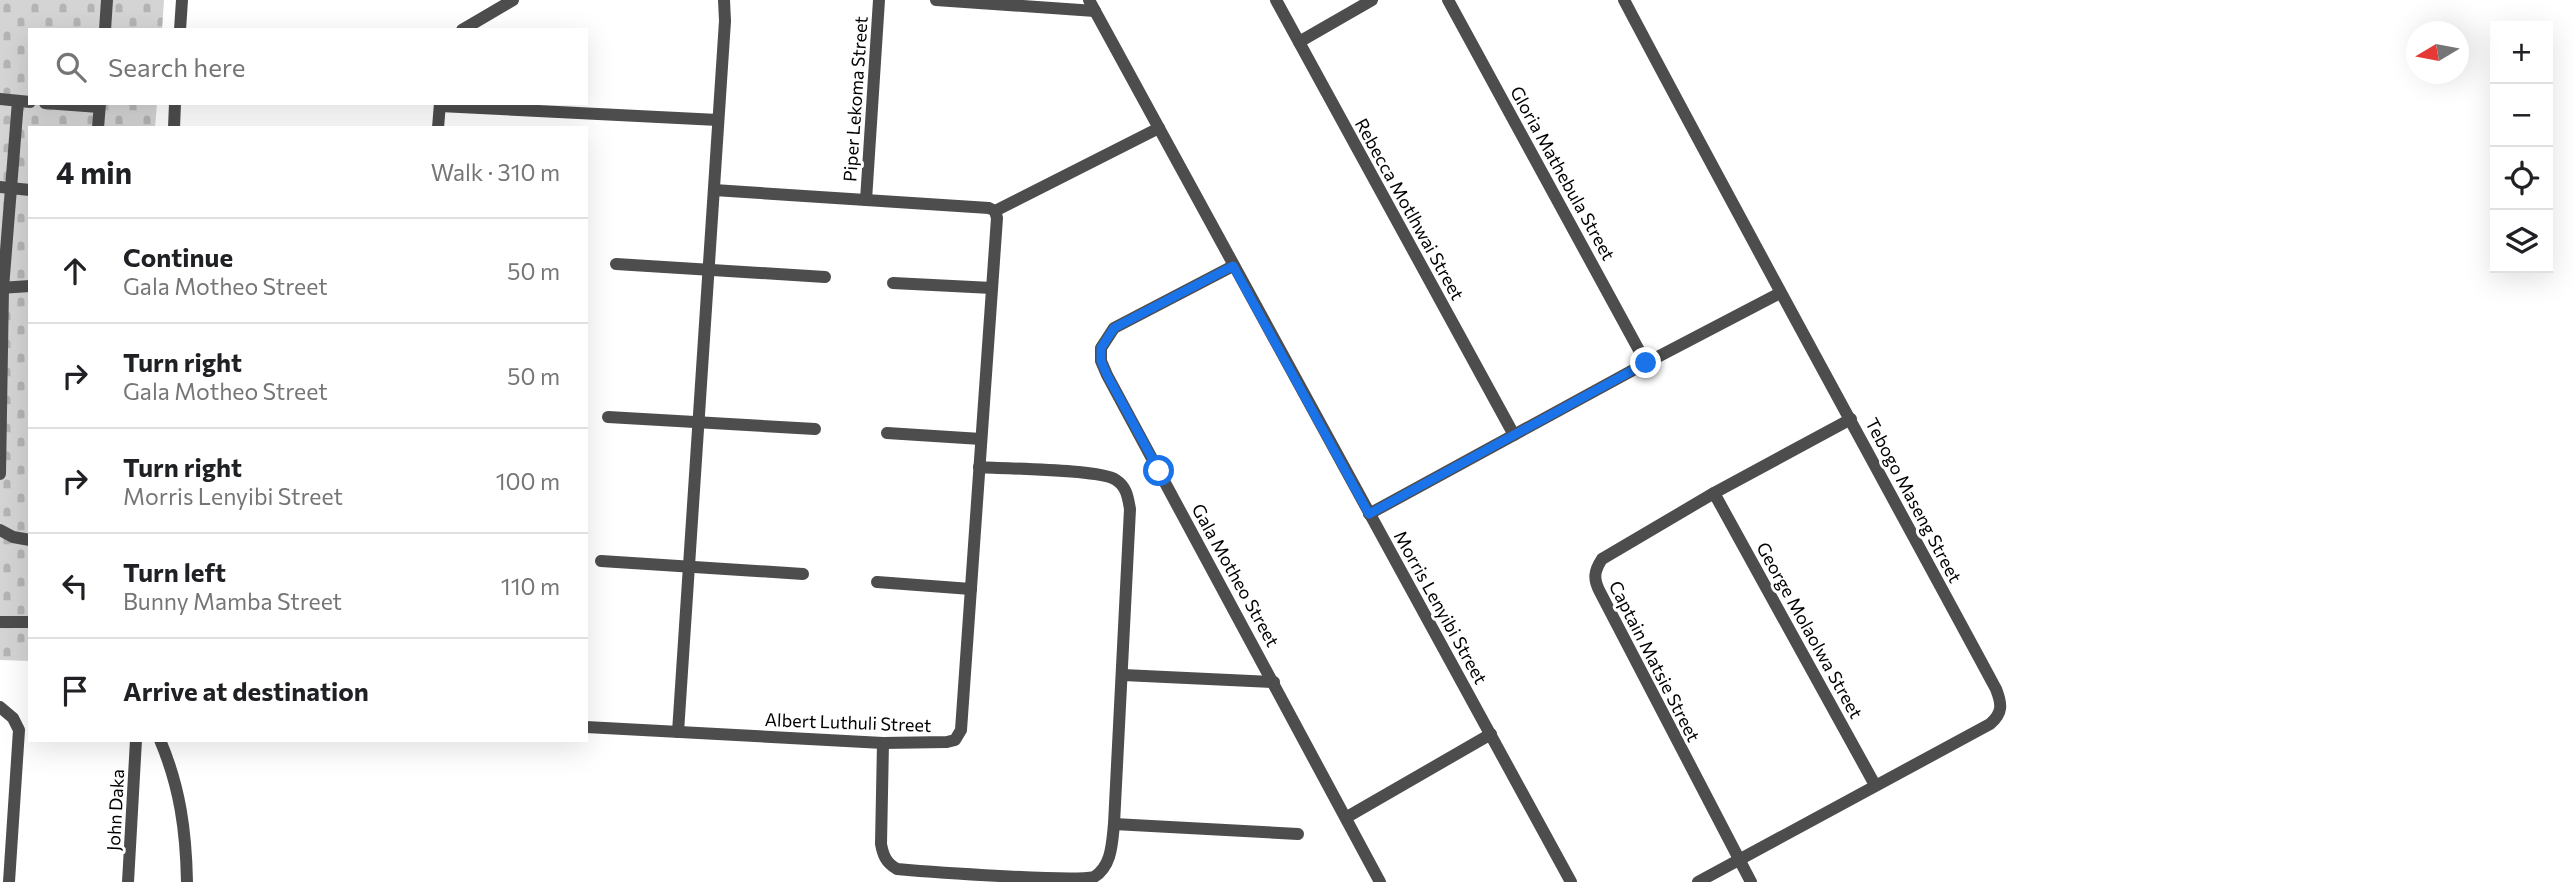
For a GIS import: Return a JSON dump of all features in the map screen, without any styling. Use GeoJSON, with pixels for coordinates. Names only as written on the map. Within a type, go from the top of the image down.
{"type":"FeatureCollection","features":[{"type":"Feature","properties":{"kind":"street"},"geometry":{"type":"LineString","coordinates":[[105,28],[107,0]]}},
{"type":"Feature","properties":{"kind":"street"},"geometry":{"type":"LineString","coordinates":[[180,28],[182,0]]}},
{"type":"Feature","properties":{"kind":"street"},"geometry":{"type":"LineString","coordinates":[[465,28],[513,0]]}},
{"type":"Feature","properties":{"kind":"street"},"geometry":{"type":"LineString","coordinates":[[678,732],[724,0]]}},
{"type":"Feature","properties":{"kind":"street","name":"Piper Lekoma Street"},"geometry":{"type":"LineString","coordinates":[[866,200],[879,0]]}},
{"type":"Feature","properties":{"kind":"street"},"geometry":{"type":"LineString","coordinates":[[936,0],[1092,6]]}},
{"type":"Feature","properties":{"kind":"street","name":"Rebecca Motlhwai Street"},"geometry":{"type":"LineString","coordinates":[[1276,0],[1514,435]]}},
{"type":"Feature","properties":{"kind":"street"},"geometry":{"type":"LineString","coordinates":[[1299,42],[1372,0]]}},
{"type":"Feature","properties":{"kind":"street","name":"Gloria Mathebula Street"},"geometry":{"type":"LineString","coordinates":[[1448,0],[1646,363]]}},
{"type":"Feature","properties":{"kind":"street","name":"Tebogo Maseng Street"},"geometry":{"type":"LineString","coordinates":[[1624,0],[1996,689],[2001,709],[1998,717],[1990,724],[1698,882]]}},
{"type":"Feature","properties":{"kind":"street","name":"Morris Lenyibi Street"},"geometry":{"type":"LineString","coordinates":[[1092,6],[1571,882]]}},
{"type":"Feature","properties":{"kind":"street"},"geometry":{"type":"LineString","coordinates":[[0,99],[24,102],[6,187],[0,474]]}},
{"type":"Feature","properties":{"kind":"street"},"geometry":{"type":"LineString","coordinates":[[98,126],[99,105]]}},
{"type":"Feature","properties":{"kind":"street"},"geometry":{"type":"LineString","coordinates":[[174,126],[175,105]]}},
{"type":"Feature","properties":{"kind":"street"},"geometry":{"type":"LineString","coordinates":[[438,126],[440,105],[718,120]]}},
{"type":"Feature","properties":{"kind":"street"},"geometry":{"type":"LineString","coordinates":[[714,190],[989,208],[995,211],[1159,128]]}},
{"type":"Feature","properties":{"kind":"street"},"geometry":{"type":"LineString","coordinates":[[6,187],[28,190]]}},
{"type":"Feature","properties":{"kind":"street","name":"Albert Luthuli Street"},"geometry":{"type":"LineString","coordinates":[[588,727],[883,743],[955,740],[961,730],[997,218],[995,211]]}},
{"type":"Feature","properties":{"kind":"street"},"geometry":{"type":"LineString","coordinates":[[616,264],[825,277]]}},
{"type":"Feature","properties":{"kind":"street","name":"Gala Motheo Street"},"geometry":{"type":"LineString","coordinates":[[1233,266],[1114,328],[1101,348],[1101,361],[1380,882]]}},
{"type":"Feature","properties":{"kind":"street"},"geometry":{"type":"LineString","coordinates":[[893,283],[992,288]]}},
{"type":"Feature","properties":{"kind":"street"},"geometry":{"type":"LineString","coordinates":[[2,288],[28,286]]}},
{"type":"Feature","properties":{"kind":"street"},"geometry":{"type":"LineString","coordinates":[[1369,514],[1780,293]]}},
{"type":"Feature","properties":{"kind":"street"},"geometry":{"type":"LineString","coordinates":[[608,417],[815,429]]}},
{"type":"Feature","properties":{"kind":"street","name":"Captain Matsie Street"},"geometry":{"type":"LineString","coordinates":[[1751,882],[1595,582],[1594,573],[1602,559],[1714,493],[1851,419]]}},
{"type":"Feature","properties":{"kind":"street"},"geometry":{"type":"LineString","coordinates":[[887,433],[981,439]]}},
{"type":"Feature","properties":{"kind":"street"},"geometry":{"type":"LineString","coordinates":[[883,743],[881,844],[885,859],[897,869],[1008,879],[1085,881],[1105,867],[1112,846],[1114,824],[1123,675],[1130,509],[1128,496],[1123,486],[1105,474],[979,467]]}},
{"type":"Feature","properties":{"kind":"street","name":"George Molaolwa Street"},"geometry":{"type":"LineString","coordinates":[[1714,493],[1875,785]]}},
{"type":"Feature","properties":{"kind":"street"},"geometry":{"type":"LineString","coordinates":[[0,530],[13,537],[28,540]]}},
{"type":"Feature","properties":{"kind":"street"},"geometry":{"type":"LineString","coordinates":[[601,561],[803,573]]}},
{"type":"Feature","properties":{"kind":"street"},"geometry":{"type":"LineString","coordinates":[[877,582],[971,589]]}},
{"type":"Feature","properties":{"kind":"street"},"geometry":{"type":"LineString","coordinates":[[0,622],[28,622]]}},
{"type":"Feature","properties":{"kind":"street"},"geometry":{"type":"LineString","coordinates":[[1123,675],[1274,682]]}},
{"type":"Feature","properties":{"kind":"street"},"geometry":{"type":"LineString","coordinates":[[0,707],[13,719],[19,730],[9,882]]}},
{"type":"Feature","properties":{"kind":"street"},"geometry":{"type":"LineString","coordinates":[[1347,817],[1491,734]]}},
{"type":"Feature","properties":{"kind":"street","name":"John Daka"},"geometry":{"type":"LineString","coordinates":[[128,882],[136,742]]}},
{"type":"Feature","properties":{"kind":"street"},"geometry":{"type":"LineString","coordinates":[[161,742],[174,772],[186,840],[187,882]]}},
{"type":"Feature","properties":{"kind":"street"},"geometry":{"type":"LineString","coordinates":[[1114,824],[1298,834]]}},
{"type":"Feature","properties":{"kind":"green space"},"geometry":{"type":"Polygon","coordinates":[[[0,0],[164,0],[162,28],[28,28],[28,105],[157,105],[155,126],[28,126],[28,661],[0,660],[0,0]]]}},
{"type":"Feature","properties":{"kind":"route"},"geometry":{"type":"LineString","coordinates":[[1159,471],[1107,375],[1101,361],[1101,348],[1114,328],[1233,266],[1369,514],[1646,363]]}}]}
